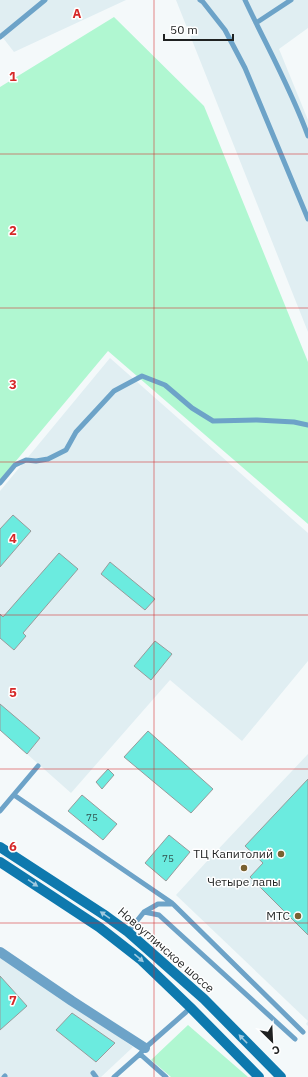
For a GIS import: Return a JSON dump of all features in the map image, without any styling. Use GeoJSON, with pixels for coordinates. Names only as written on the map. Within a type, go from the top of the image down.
{"type":"FeatureCollection","features":[{"type":"Feature","properties":{"kind":"main road","name":"Новоугличское шоссе"},"geometry":{"type":"LineString","coordinates":[[0,847],[128,932],[204,998],[281,1077]]}},
{"type":"Feature","properties":{"kind":"main road","name":"Новоугличское шоссе"},"geometry":{"type":"LineString","coordinates":[[0,862],[99,927],[140,959],[259,1077]]}},
{"type":"Feature","properties":{"kind":"street"},"geometry":{"type":"LineString","coordinates":[[0,952],[142,1051]]}},
{"type":"Feature","properties":{"kind":"lane"},"geometry":{"type":"LineString","coordinates":[[0,37],[45,0]]}},
{"type":"Feature","properties":{"kind":"lane"},"geometry":{"type":"LineString","coordinates":[[200,0],[225,30],[246,68],[308,219]]}},
{"type":"Feature","properties":{"kind":"lane"},"geometry":{"type":"LineString","coordinates":[[246,0],[287,86],[308,136]]}},
{"type":"Feature","properties":{"kind":"lane"},"geometry":{"type":"LineString","coordinates":[[256,23],[291,0]]}},
{"type":"Feature","properties":{"kind":"lane"},"geometry":{"type":"LineString","coordinates":[[0,483],[15,465],[26,460],[36,461],[48,459],[66,450],[76,432],[114,391],[142,376],[165,385],[192,408],[213,421],[294,422],[308,425]]}},
{"type":"Feature","properties":{"kind":"lane"},"geometry":{"type":"LineString","coordinates":[[0,811],[38,766]]}},
{"type":"Feature","properties":{"kind":"lane"},"geometry":{"type":"LineString","coordinates":[[14,795],[173,904],[302,1032]]}},
{"type":"Feature","properties":{"kind":"lane"},"geometry":{"type":"LineString","coordinates":[[128,932],[144,912],[158,904],[173,904]]}},
{"type":"Feature","properties":{"kind":"lane"},"geometry":{"type":"LineString","coordinates":[[144,912],[160,915],[295,1039]]}},
{"type":"Feature","properties":{"kind":"lane"},"geometry":{"type":"LineString","coordinates":[[114,1077],[190,1007]]}},
{"type":"Feature","properties":{"kind":"lane"},"geometry":{"type":"LineString","coordinates":[[142,1051],[166,1077]]}},
{"type":"Feature","properties":{"kind":"shaded area"},"geometry":{"type":"Polygon","coordinates":[[[0,0],[126,0],[14,52],[0,34],[0,0]]]}},
{"type":"Feature","properties":{"kind":"shaded area"},"geometry":{"type":"Polygon","coordinates":[[[176,0],[308,0],[308,28],[279,49],[308,120],[308,332],[176,0]]]}},
{"type":"Feature","properties":{"kind":"shaded area"},"geometry":{"type":"Polygon","coordinates":[[[110,358],[308,533],[308,661],[242,741],[170,680],[71,793],[0,730],[0,491],[110,358]]]}},
{"type":"Feature","properties":{"kind":"shaded area"},"geometry":{"type":"Polygon","coordinates":[[[308,754],[308,1021],[176,895],[308,754]]]}},
{"type":"Feature","properties":{"kind":"shaded area"},"geometry":{"type":"Polygon","coordinates":[[[0,952],[133,1047],[101,1077],[0,1077],[0,952]]]}},
{"type":"Feature","properties":{"kind":"green space"},"geometry":{"type":"Polygon","coordinates":[[[114,17],[204,106],[308,362],[308,524],[108,351],[0,480],[0,87],[114,17]]]}},
{"type":"Feature","properties":{"kind":"green space"},"geometry":{"type":"Polygon","coordinates":[[[188,1025],[248,1077],[171,1077],[151,1060],[188,1025]]]}},
{"type":"Feature","properties":{"kind":"building"},"geometry":{"type":"Polygon","coordinates":[[[13,515],[31,531],[0,567],[0,529],[13,515]]]}},
{"type":"Feature","properties":{"kind":"building"},"geometry":{"type":"Polygon","coordinates":[[[59,553],[78,569],[23,633],[26,636],[14,650],[0,638],[0,614],[3,617],[59,553]]]}},
{"type":"Feature","properties":{"kind":"building"},"geometry":{"type":"Polygon","coordinates":[[[110,562],[155,599],[145,610],[101,574],[110,562]]]}},
{"type":"Feature","properties":{"kind":"building"},"geometry":{"type":"Polygon","coordinates":[[[155,641],[172,654],[151,680],[134,666],[155,641]]]}},
{"type":"Feature","properties":{"kind":"building"},"geometry":{"type":"Polygon","coordinates":[[[0,704],[40,738],[27,754],[0,730],[0,704]]]}},
{"type":"Feature","properties":{"kind":"building"},"geometry":{"type":"Polygon","coordinates":[[[148,731],[213,789],[191,813],[124,757],[148,731]]]}},
{"type":"Feature","properties":{"kind":"building"},"geometry":{"type":"Polygon","coordinates":[[[108,769],[114,775],[102,789],[96,782],[108,769]]]}},
{"type":"Feature","properties":{"kind":"building","name":"ТЦ Капитолий"},"geometry":{"type":"Polygon","coordinates":[[[308,779],[308,935],[250,877],[263,863],[245,846],[308,779]]]}},
{"type":"Feature","properties":{"kind":"building"},"geometry":{"type":"Polygon","coordinates":[[[82,795],[117,824],[103,840],[68,811],[82,795]]]}},
{"type":"Feature","properties":{"kind":"building"},"geometry":{"type":"Polygon","coordinates":[[[169,835],[190,852],[166,881],[145,863],[169,835]]]}},
{"type":"Feature","properties":{"kind":"building"},"geometry":{"type":"Polygon","coordinates":[[[0,976],[27,1006],[0,1030],[0,976]]]}},
{"type":"Feature","properties":{"kind":"building"},"geometry":{"type":"Polygon","coordinates":[[[72,1013],[115,1043],[96,1062],[56,1030],[72,1013]]]}},
{"type":"Feature","properties":{"kind":"place","name":"ТЦ Капитолий"},"geometry":{"type":"Point","coordinates":[281,854]}},
{"type":"Feature","properties":{"kind":"place","name":"Четыре лапы"},"geometry":{"type":"Point","coordinates":[244,868]}},
{"type":"Feature","properties":{"kind":"place","name":"МТС"},"geometry":{"type":"Point","coordinates":[298,916]}}]}
